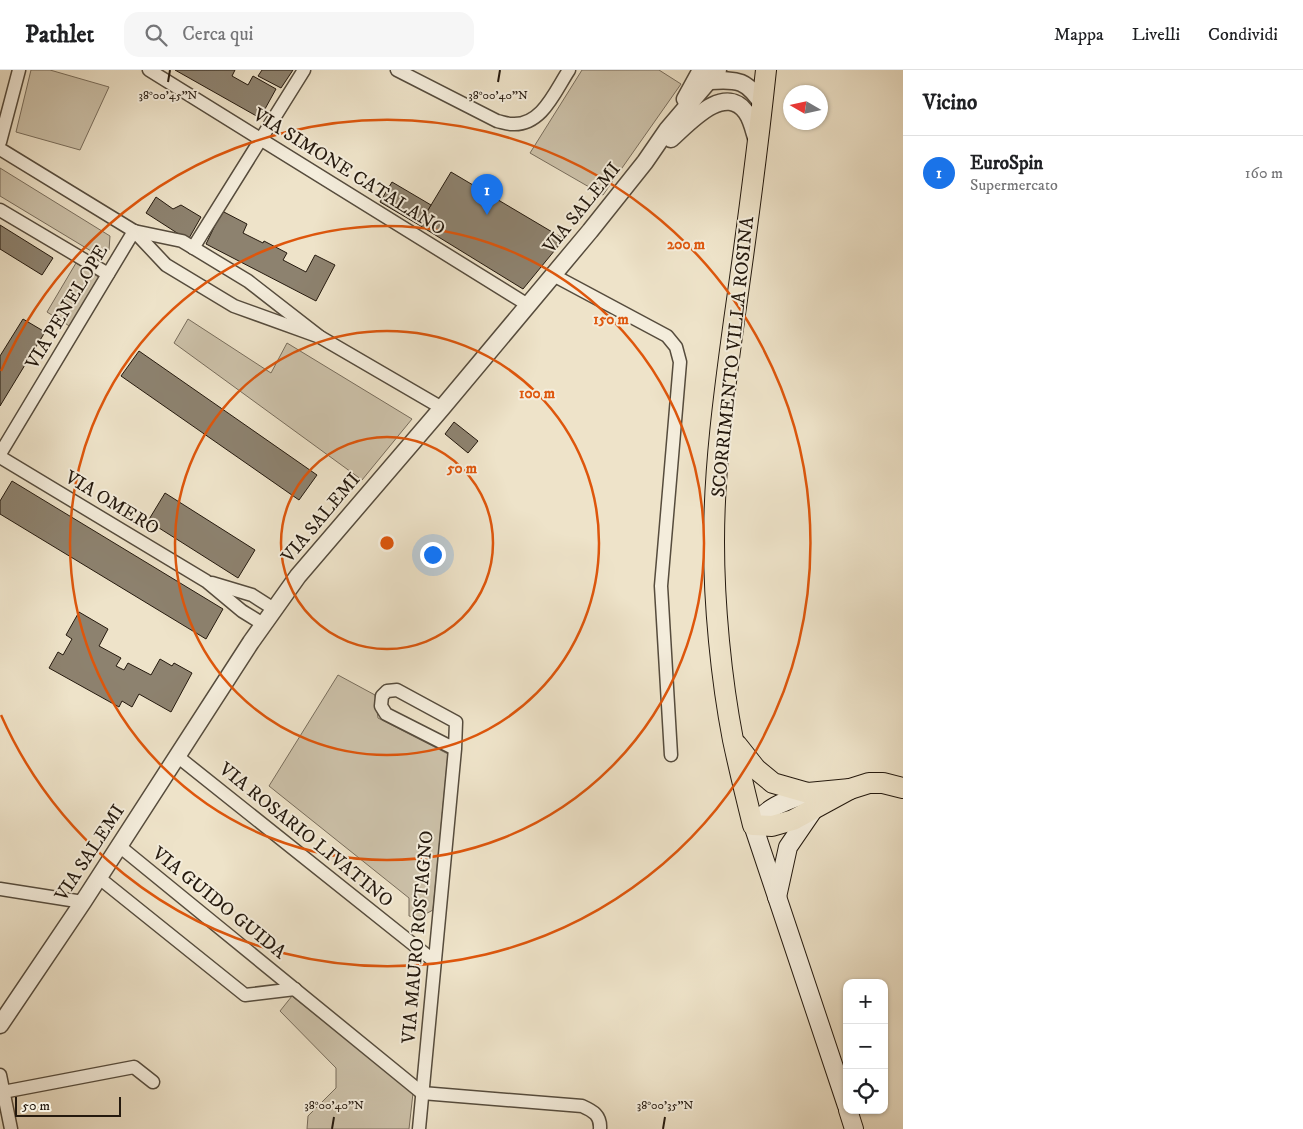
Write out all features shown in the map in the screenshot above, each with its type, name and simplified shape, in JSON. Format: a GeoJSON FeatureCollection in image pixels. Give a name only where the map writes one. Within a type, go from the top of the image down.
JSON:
{"type":"FeatureCollection","features":[{"type":"Feature","properties":{"kind":"main road","name":"SCORRIMENTO VILLA ROSINA"},"geometry":{"type":"LineString","coordinates":[[766,75],[717,465],[714,532],[718,611],[724,677],[733,739],[753,825],[843,1094]]}},
{"type":"Feature","properties":{"kind":"main road"},"geometry":{"type":"LineString","coordinates":[[733,739],[756,769],[773,783],[811,801]]}},
{"type":"Feature","properties":{"kind":"main road"},"geometry":{"type":"LineString","coordinates":[[753,825],[772,826],[793,820],[811,801],[868,783],[883,783],[903,788]]}},
{"type":"Feature","properties":{"kind":"main road"},"geometry":{"type":"LineString","coordinates":[[777,897],[788,847],[811,801]]}},
{"type":"Feature","properties":{"kind":"main road"},"geometry":{"type":"LineString","coordinates":[[849,1114],[854,1129]]}},
{"type":"Feature","properties":{"kind":"street"},"geometry":{"type":"LineString","coordinates":[[0,142],[19,70]]}},
{"type":"Feature","properties":{"kind":"street","name":"VIA SIMONE CATALANO"},"geometry":{"type":"LineString","coordinates":[[149,70],[528,305]]}},
{"type":"Feature","properties":{"kind":"street"},"geometry":{"type":"LineString","coordinates":[[193,248],[304,70]]}},
{"type":"Feature","properties":{"kind":"street"},"geometry":{"type":"LineString","coordinates":[[396,70],[497,121],[513,124],[527,122],[539,116],[569,70]]}},
{"type":"Feature","properties":{"kind":"street"},"geometry":{"type":"LineString","coordinates":[[710,74],[736,81],[754,91],[763,105]]}},
{"type":"Feature","properties":{"kind":"street","name":"VIA SALEMI"},"geometry":{"type":"LineString","coordinates":[[0,1025],[83,902],[118,845],[263,624],[298,576],[553,276],[645,162],[710,74]]}},
{"type":"Feature","properties":{"kind":"street"},"geometry":{"type":"LineString","coordinates":[[645,162],[701,112],[712,104],[722,102],[736,103],[745,110],[750,118],[758,143]]}},
{"type":"Feature","properties":{"kind":"street"},"geometry":{"type":"LineString","coordinates":[[0,150],[134,231],[166,265],[234,306],[320,337]]}},
{"type":"Feature","properties":{"kind":"street"},"geometry":{"type":"LineString","coordinates":[[0,210],[108,274]]}},
{"type":"Feature","properties":{"kind":"street"},"geometry":{"type":"LineString","coordinates":[[134,231],[182,241],[248,281],[320,337],[442,408]]}},
{"type":"Feature","properties":{"kind":"street","name":"VIA PENELOPE"},"geometry":{"type":"LineString","coordinates":[[0,455],[134,231]]}},
{"type":"Feature","properties":{"kind":"street"},"geometry":{"type":"LineString","coordinates":[[553,276],[667,336],[676,347],[680,362],[661,586],[672,755]]}},
{"type":"Feature","properties":{"kind":"street","name":"VIA OMERO"},"geometry":{"type":"LineString","coordinates":[[0,455],[206,581]]}},
{"type":"Feature","properties":{"kind":"street"},"geometry":{"type":"LineString","coordinates":[[206,581],[252,595],[274,609]]}},
{"type":"Feature","properties":{"kind":"street"},"geometry":{"type":"LineString","coordinates":[[206,581],[242,611],[263,624]]}},
{"type":"Feature","properties":{"kind":"street","name":"VIA MAURO ROSTAGNO"},"geometry":{"type":"LineString","coordinates":[[418,1129],[455,749],[456,722],[397,690],[388,690],[382,696],[381,706],[386,714],[455,749]]}},
{"type":"Feature","properties":{"kind":"street","name":"VIA ROSARIO LIVATINO"},"geometry":{"type":"LineString","coordinates":[[177,756],[434,961]]}},
{"type":"Feature","properties":{"kind":"street","name":"VIA GUIDO GUIDA"},"geometry":{"type":"LineString","coordinates":[[118,845],[422,1093]]}},
{"type":"Feature","properties":{"kind":"street","name":"VIA GUIDO GUIDA"},"geometry":{"type":"LineString","coordinates":[[98,877],[245,995],[295,989]]}},
{"type":"Feature","properties":{"kind":"street"},"geometry":{"type":"LineString","coordinates":[[0,889],[83,902]]}},
{"type":"Feature","properties":{"kind":"street"},"geometry":{"type":"LineString","coordinates":[[3,1092],[134,1067],[153,1082]]}},
{"type":"Feature","properties":{"kind":"street"},"geometry":{"type":"LineString","coordinates":[[0,1075],[10,1129]]}},
{"type":"Feature","properties":{"kind":"street"},"geometry":{"type":"LineString","coordinates":[[422,1093],[582,1106],[595,1112],[600,1122],[600,1129]]}},
{"type":"Feature","properties":{"kind":"shaded area"},"geometry":{"type":"Polygon","coordinates":[[[31,70],[50,70],[109,87],[80,150],[16,132],[31,70]]]}},
{"type":"Feature","properties":{"kind":"shaded area"},"geometry":{"type":"Polygon","coordinates":[[[582,70],[659,70],[681,84],[603,195],[530,153],[582,70]]]}},
{"type":"Feature","properties":{"kind":"shaded area"},"geometry":{"type":"Polygon","coordinates":[[[0,168],[110,236],[109,250],[96,254],[0,196],[0,168]]]}},
{"type":"Feature","properties":{"kind":"shaded area"},"geometry":{"type":"Polygon","coordinates":[[[76,263],[100,278],[71,327],[47,312],[76,263]]]}},
{"type":"Feature","properties":{"kind":"shaded area"},"geometry":{"type":"Polygon","coordinates":[[[188,319],[271,373],[287,343],[412,419],[362,480],[174,343],[188,319]]]}},
{"type":"Feature","properties":{"kind":"shaded area"},"geometry":{"type":"Polygon","coordinates":[[[338,675],[375,695],[378,718],[448,754],[433,910],[418,918],[409,916],[409,898],[269,786],[338,675]]]}},
{"type":"Feature","properties":{"kind":"shaded area"},"geometry":{"type":"Polygon","coordinates":[[[292,996],[413,1093],[409,1129],[307,1129],[308,1116],[336,1088],[336,1068],[280,1011],[292,996]]]}},
{"type":"Feature","properties":{"kind":"building"},"geometry":{"type":"Polygon","coordinates":[[[175,70],[235,70],[232,76],[248,85],[253,76],[276,89],[260,118],[175,70]]]}},
{"type":"Feature","properties":{"kind":"building"},"geometry":{"type":"Polygon","coordinates":[[[262,70],[293,70],[281,88],[258,76],[262,70]]]}},
{"type":"Feature","properties":{"kind":"building"},"geometry":{"type":"Polygon","coordinates":[[[451,172],[564,239],[523,289],[419,225],[451,172]]]}},
{"type":"Feature","properties":{"kind":"building"},"geometry":{"type":"Polygon","coordinates":[[[392,182],[431,205],[419,225],[380,202],[392,182]]]}},
{"type":"Feature","properties":{"kind":"building"},"geometry":{"type":"Polygon","coordinates":[[[156,197],[173,209],[181,205],[201,217],[188,240],[146,213],[156,197]]]}},
{"type":"Feature","properties":{"kind":"building"},"geometry":{"type":"Polygon","coordinates":[[[222,211],[247,224],[243,233],[287,253],[283,260],[306,272],[315,255],[335,265],[316,301],[206,244],[222,211]]]}},
{"type":"Feature","properties":{"kind":"building"},"geometry":{"type":"Polygon","coordinates":[[[0,225],[53,258],[42,275],[0,249],[0,225]]]}},
{"type":"Feature","properties":{"kind":"building"},"geometry":{"type":"Polygon","coordinates":[[[23,319],[45,332],[0,406],[0,356],[23,319]]]}},
{"type":"Feature","properties":{"kind":"building"},"geometry":{"type":"Polygon","coordinates":[[[139,351],[317,475],[299,500],[121,376],[139,351]]]}},
{"type":"Feature","properties":{"kind":"building"},"geometry":{"type":"Polygon","coordinates":[[[454,422],[478,441],[468,453],[445,434],[454,422]]]}},
{"type":"Feature","properties":{"kind":"building"},"geometry":{"type":"Polygon","coordinates":[[[12,481],[223,609],[206,639],[0,514],[0,501],[12,481]]]}},
{"type":"Feature","properties":{"kind":"building"},"geometry":{"type":"Polygon","coordinates":[[[165,493],[255,550],[238,578],[148,521],[165,493]]]}},
{"type":"Feature","properties":{"kind":"building"},"geometry":{"type":"Polygon","coordinates":[[[79,612],[108,629],[99,646],[121,658],[116,666],[124,670],[128,663],[151,675],[160,659],[172,666],[174,663],[192,673],[171,712],[139,694],[132,707],[122,701],[119,707],[49,668],[58,652],[63,655],[72,639],[66,635],[79,612]]]}},
{"type":"Feature","properties":{"kind":"place","name":"EuroSpin"},"geometry":{"type":"Point","coordinates":[487,215]}}]}
